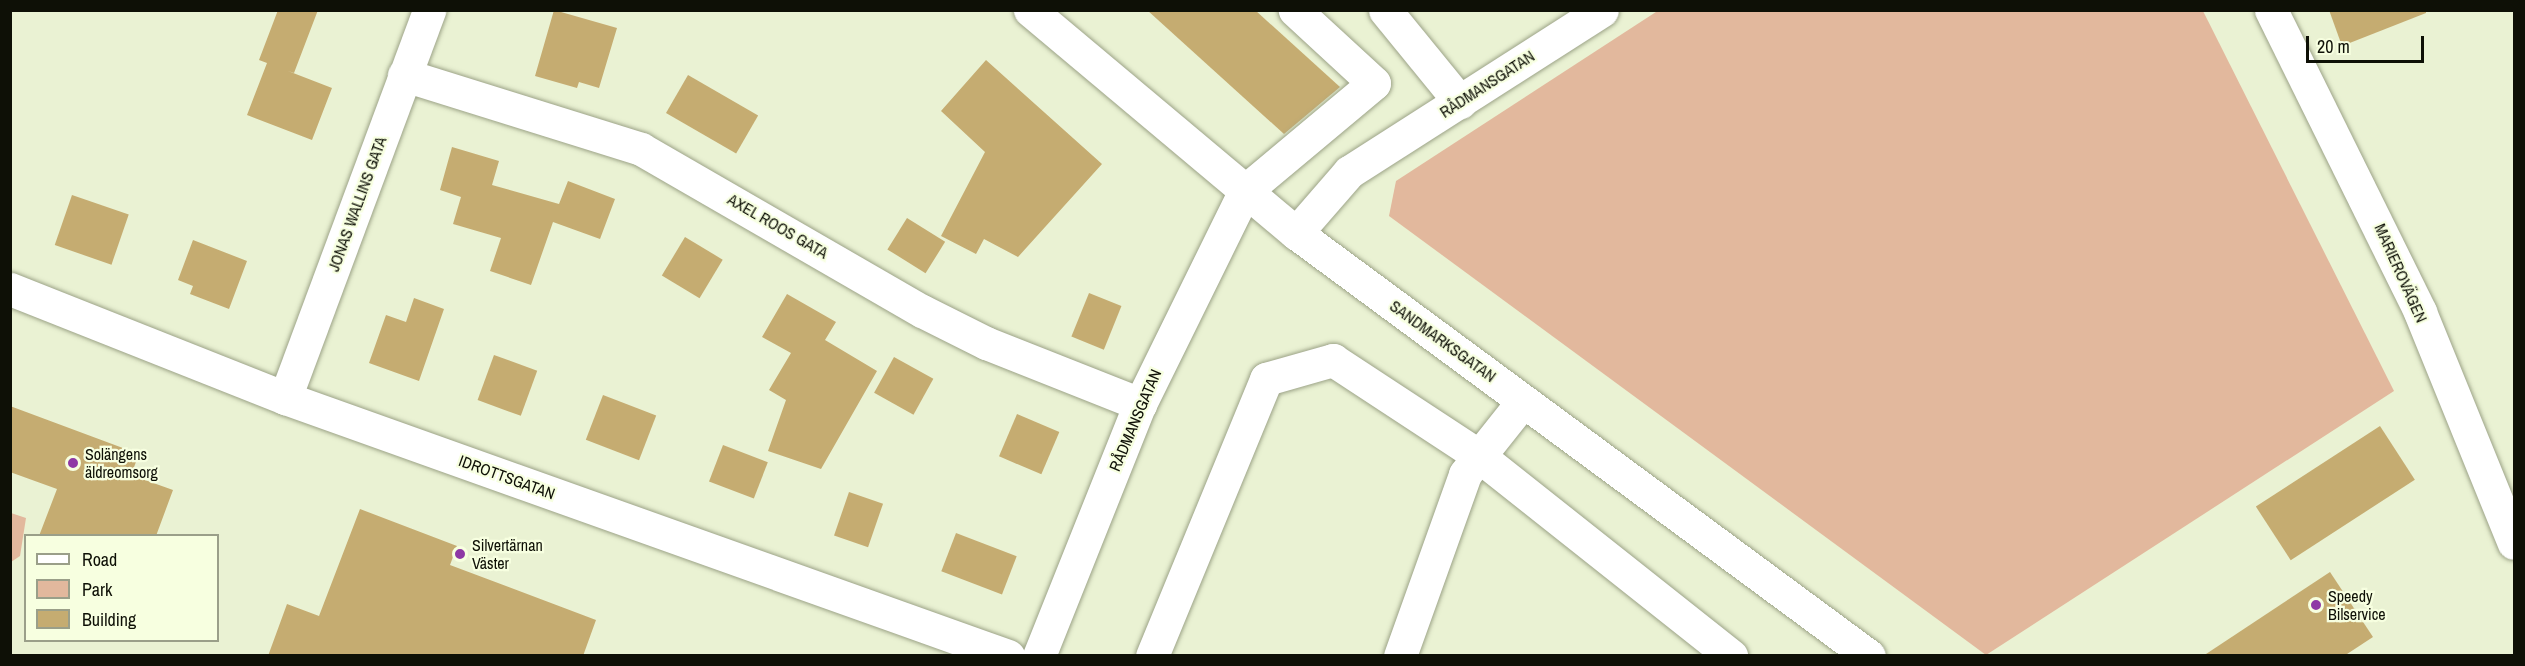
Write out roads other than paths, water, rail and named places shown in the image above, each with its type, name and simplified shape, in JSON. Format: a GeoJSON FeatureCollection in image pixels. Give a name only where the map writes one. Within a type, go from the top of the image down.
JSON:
{"type":"FeatureCollection","features":[{"type":"Feature","properties":{"kind":"street","name":"JONAS WALLINS GATA"},"geometry":{"type":"LineString","coordinates":[[285,398],[429,10]]}},
{"type":"Feature","properties":{"kind":"street","name":"SANDMARKSGATAN"},"geometry":{"type":"LineString","coordinates":[[1030,10],[1296,233],[1869,656]]}},
{"type":"Feature","properties":{"kind":"street"},"geometry":{"type":"LineString","coordinates":[[1245,191],[1374,83],[1294,10]]}},
{"type":"Feature","properties":{"kind":"street"},"geometry":{"type":"LineString","coordinates":[[1385,10],[1460,102]]}},
{"type":"Feature","properties":{"kind":"street","name":"RÅDMANSGATAN"},"geometry":{"type":"LineString","coordinates":[[1296,233],[1350,172],[1602,10]]}},
{"type":"Feature","properties":{"kind":"street","name":"MARIEROVÄGEN"},"geometry":{"type":"LineString","coordinates":[[2271,10],[2420,312],[2514,543]]}},
{"type":"Feature","properties":{"kind":"street","name":"AXEL ROOS GATA"},"geometry":{"type":"LineString","coordinates":[[404,75],[641,149],[922,311],[986,343],[1140,404]]}},
{"type":"Feature","properties":{"kind":"street","name":"RÅDMANSGATAN"},"geometry":{"type":"LineString","coordinates":[[1039,656],[1140,404],[1245,191]]}},
{"type":"Feature","properties":{"kind":"street","name":"IDROTTSGATAN"},"geometry":{"type":"LineString","coordinates":[[10,290],[285,398],[1008,656]]}},
{"type":"Feature","properties":{"kind":"street"},"geometry":{"type":"LineString","coordinates":[[1152,656],[1266,379],[1333,360],[1479,456],[1731,656]]}},
{"type":"Feature","properties":{"kind":"street"},"geometry":{"type":"LineString","coordinates":[[1400,656],[1464,474],[1523,401]]}},
{"type":"Feature","properties":{"kind":"place","name":"Solängens äldreomsorg"},"geometry":{"type":"Point","coordinates":[73,463]}},
{"type":"Feature","properties":{"kind":"place","name":"Silvertärnan Väster"},"geometry":{"type":"Point","coordinates":[460,554]}},
{"type":"Feature","properties":{"kind":"place","name":"Speedy Bilservice"},"geometry":{"type":"Point","coordinates":[2316,605]}}]}
